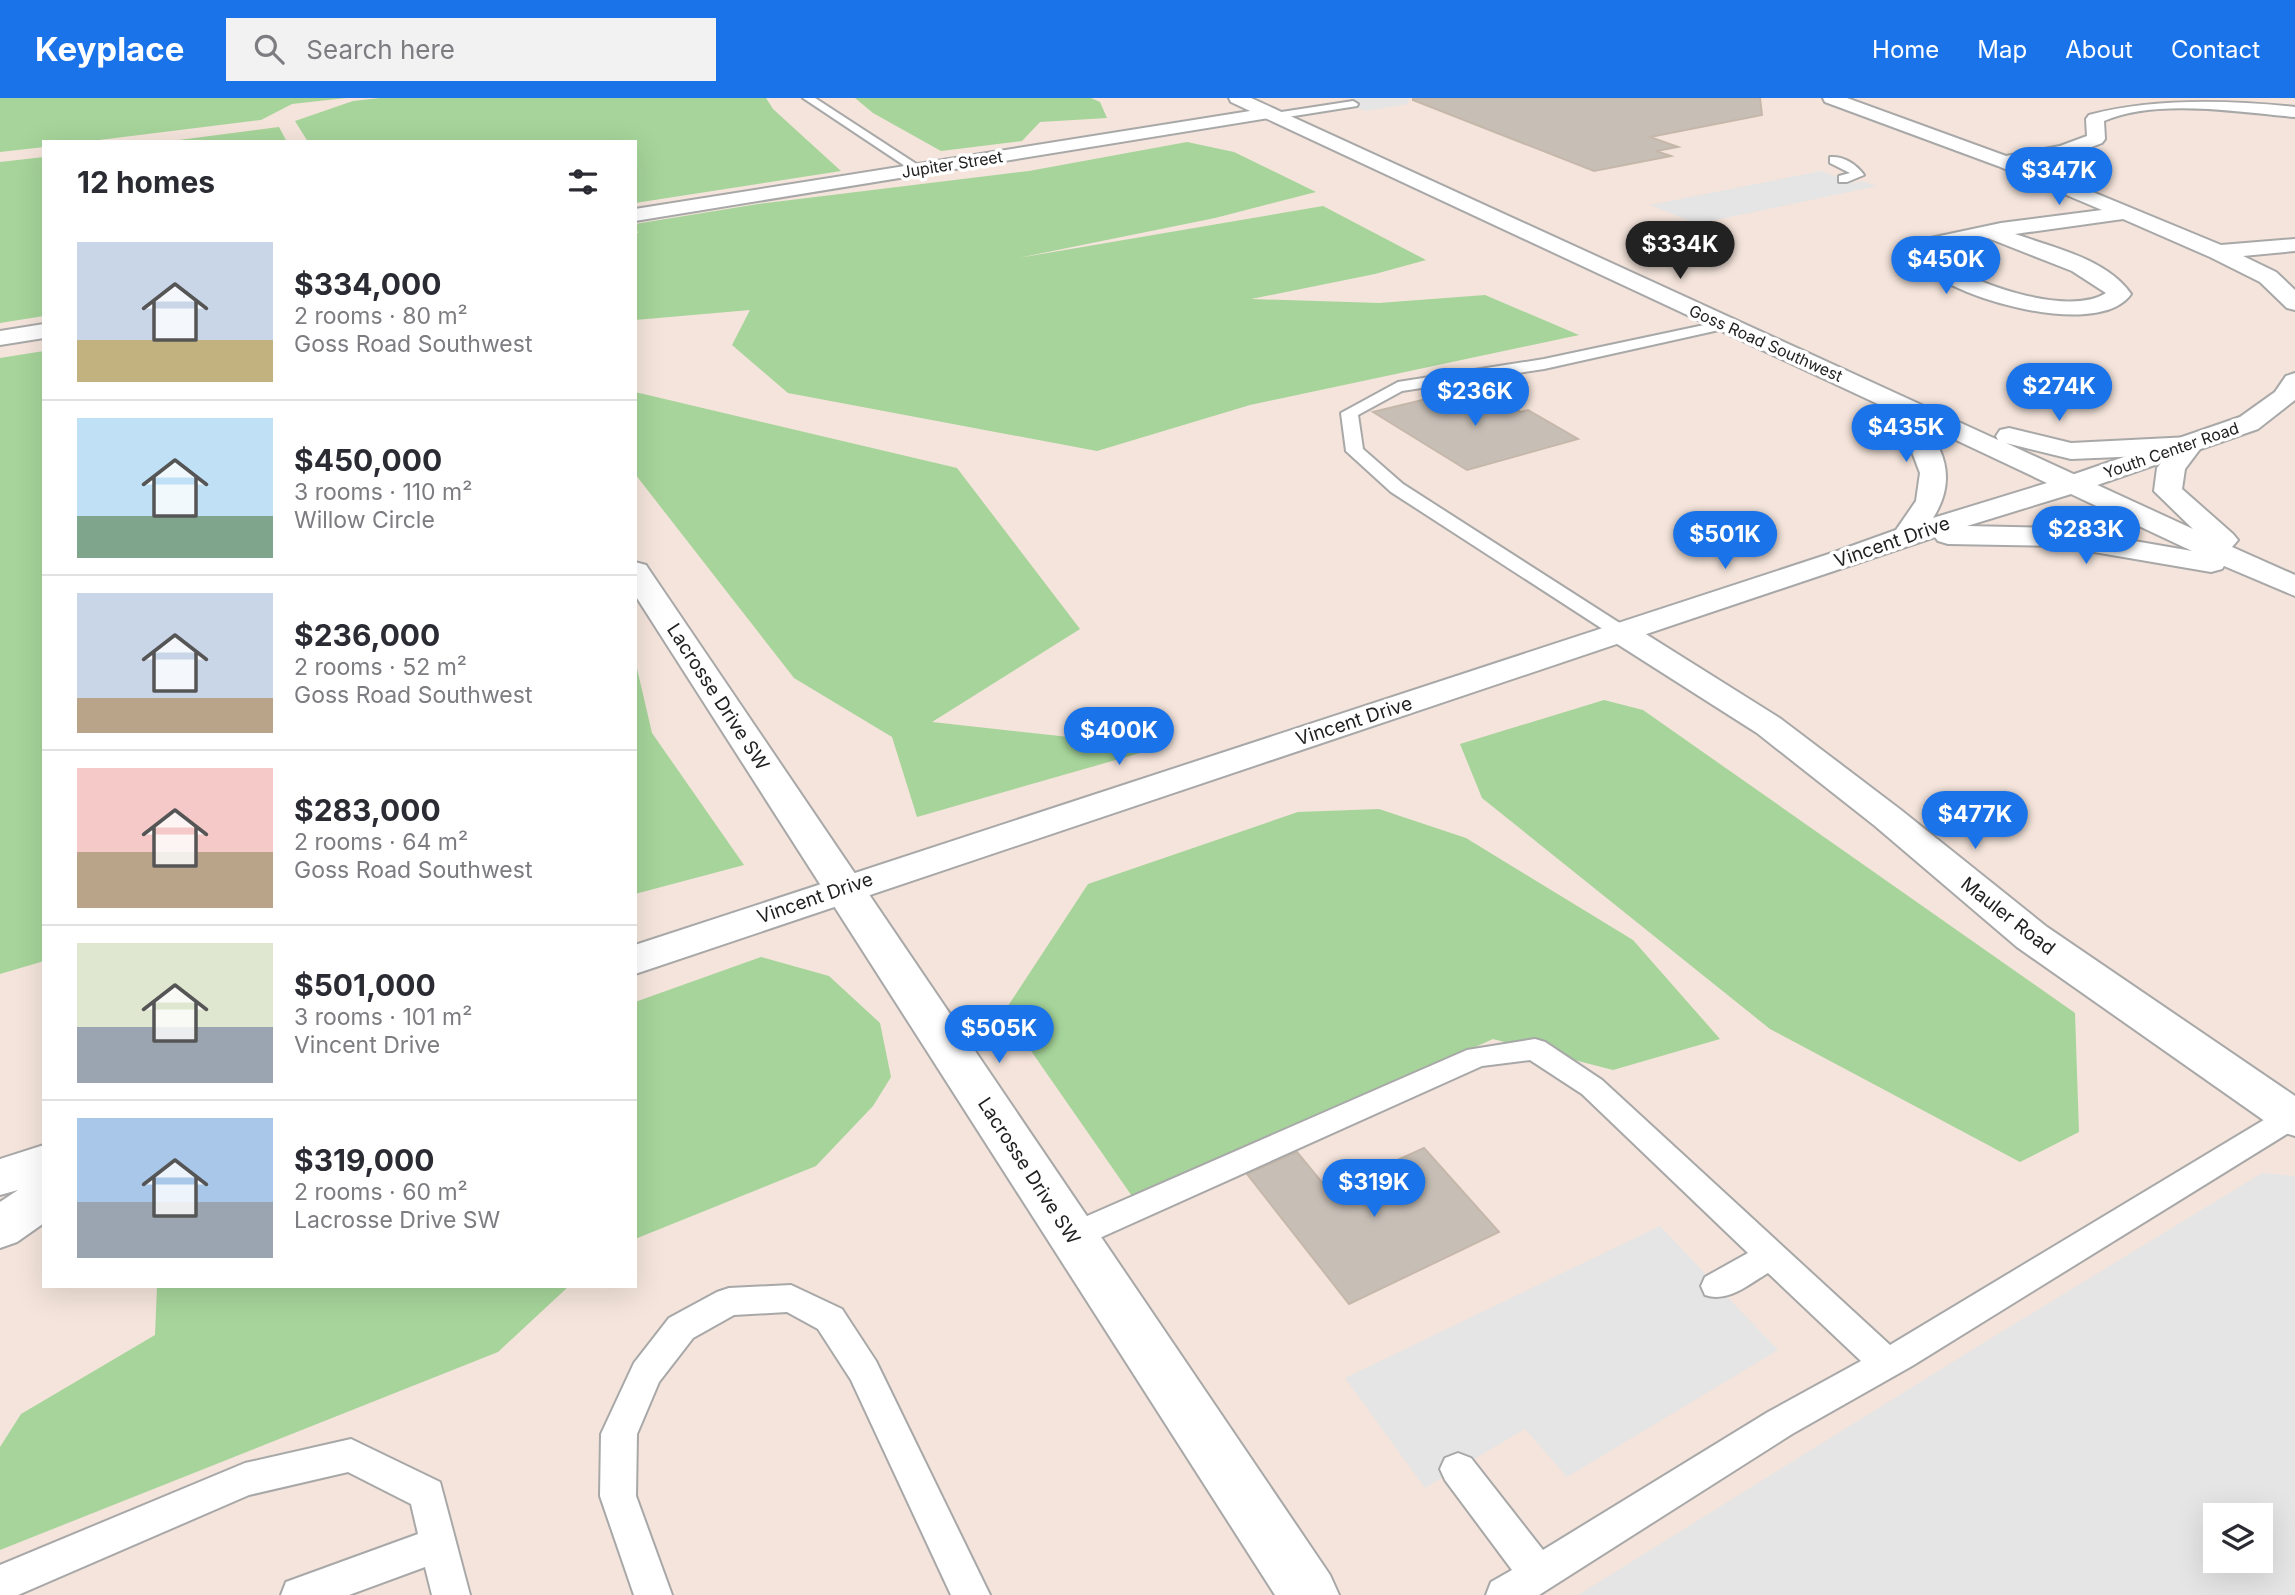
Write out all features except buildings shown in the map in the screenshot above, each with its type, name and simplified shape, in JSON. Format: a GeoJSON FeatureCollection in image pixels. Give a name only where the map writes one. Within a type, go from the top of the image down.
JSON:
{"type":"FeatureCollection","features":[{"type":"Feature","properties":{"kind":"street","name":"Goss Road Southwest"},"geometry":{"type":"LineString","coordinates":[[1237,98],[1723,325],[1927,416],[2295,587]]}},
{"type":"Feature","properties":{"kind":"street"},"geometry":{"type":"LineString","coordinates":[[1831,98],[2005,162],[2218,252],[2268,277],[2295,303]]}},
{"type":"Feature","properties":{"kind":"street"},"geometry":{"type":"LineString","coordinates":[[2005,162],[2064,151],[2096,139],[2095,120],[2119,108],[2202,103],[2295,112]]}},
{"type":"Feature","properties":{"kind":"street","name":"Jupiter Street"},"geometry":{"type":"LineString","coordinates":[[637,215],[1272,115]]}},
{"type":"Feature","properties":{"kind":"street"},"geometry":{"type":"LineString","coordinates":[[1991,232],[2080,267],[2112,284],[2120,294],[2114,302],[2090,308],[2032,304],[2000,294],[1937,269],[1921,255],[1928,244],[1991,232],[2126,213]]}},
{"type":"Feature","properties":{"kind":"street"},"geometry":{"type":"LineString","coordinates":[[2218,252],[2295,246]]}},
{"type":"Feature","properties":{"kind":"street"},"geometry":{"type":"LineString","coordinates":[[0,338],[42,331]]}},
{"type":"Feature","properties":{"kind":"street","name":"Youth Center Road"},"geometry":{"type":"LineString","coordinates":[[2073,484],[2249,423],[2284,397],[2295,381]]}},
{"type":"Feature","properties":{"kind":"street"},"geometry":{"type":"LineString","coordinates":[[1883,396],[1921,439],[1934,473],[1930,501],[1907,536]]}},
{"type":"Feature","properties":{"kind":"street"},"geometry":{"type":"LineString","coordinates":[[1927,416],[2071,451],[2113,451],[2190,444]]}},
{"type":"Feature","properties":{"kind":"street"},"geometry":{"type":"LineString","coordinates":[[2190,444],[2171,468],[2168,491],[2201,522],[2266,573]]}},
{"type":"Feature","properties":{"kind":"street","name":"Vincent Drive"},"geometry":{"type":"LineString","coordinates":[[637,959],[1907,536],[2073,484]]}},
{"type":"Feature","properties":{"kind":"street"},"geometry":{"type":"LineString","coordinates":[[1907,536],[2059,537],[2266,573]]}},
{"type":"Feature","properties":{"kind":"street","name":"Lacrosse Drive SW"},"geometry":{"type":"LineString","coordinates":[[637,574],[1309,1595]]}},
{"type":"Feature","properties":{"kind":"street","name":"Mauler Road"},"geometry":{"type":"LineString","coordinates":[[1622,633],[1769,726],[1888,818],[2032,937],[2294,1118]]}},
{"type":"Feature","properties":{"kind":"street"},"geometry":{"type":"LineString","coordinates":[[0,1177],[42,1164]]}},
{"type":"Feature","properties":{"kind":"street"},"geometry":{"type":"LineString","coordinates":[[0,1228],[42,1198]]}},
{"type":"Feature","properties":{"kind":"lane"},"geometry":{"type":"LineString","coordinates":[[808,98],[918,169]]}},
{"type":"Feature","properties":{"kind":"lane"},"geometry":{"type":"LineString","coordinates":[[1272,115],[1353,104]]}},
{"type":"Feature","properties":{"kind":"lane"},"geometry":{"type":"LineString","coordinates":[[1834,160],[1852,167],[1858,175],[1843,179]]}},
{"type":"Feature","properties":{"kind":"lane"},"geometry":{"type":"LineString","coordinates":[[1622,633],[1397,488],[1355,451],[1349,413],[1398,387],[1544,365],[1723,325]]}},
{"type":"Feature","properties":{"kind":"lane"},"geometry":{"type":"LineString","coordinates":[[1073,1236],[1477,1057],[1535,1049],[1592,1087],[1886,1363]]}},
{"type":"Feature","properties":{"kind":"lane"},"geometry":{"type":"LineString","coordinates":[[1505,1595],[1780,1423],[1886,1363],[2294,1118]]}},
{"type":"Feature","properties":{"kind":"lane"},"geometry":{"type":"LineString","coordinates":[[1717,1286],[1770,1256]]}},
{"type":"Feature","properties":{"kind":"lane"},"geometry":{"type":"LineString","coordinates":[[653,1595],[618,1496],[618,1434],[646,1373],[681,1328],[729,1302],[791,1298],[830,1320],[864,1371],[971,1595]]}},
{"type":"Feature","properties":{"kind":"lane"},"geometry":{"type":"LineString","coordinates":[[0,1584],[245,1479],[351,1454],[427,1494],[451,1595]]}},
{"type":"Feature","properties":{"kind":"lane"},"geometry":{"type":"LineString","coordinates":[[1458,1469],[1538,1574]]}},
{"type":"Feature","properties":{"kind":"lane"},"geometry":{"type":"LineString","coordinates":[[300,1595],[439,1544]]}},
{"type":"Feature","properties":{"kind":"shaded area"},"geometry":{"type":"Polygon","coordinates":[[[0,98],[2295,98],[2295,1595],[0,1595],[0,98]]]}},
{"type":"Feature","properties":{"kind":"shaded area"},"geometry":{"type":"Polygon","coordinates":[[[1352,98],[1409,99],[1408,104],[1365,111],[1355,107],[1352,98]]]}},
{"type":"Feature","properties":{"kind":"shaded area"},"geometry":{"type":"Polygon","coordinates":[[[1821,171],[1855,183],[1862,181],[1877,186],[1697,224],[1650,205],[1821,171]]]}},
{"type":"Feature","properties":{"kind":"shaded area"},"geometry":{"type":"Polygon","coordinates":[[[2262,1173],[2295,1176],[2295,1595],[1578,1595],[2262,1173]]]}},
{"type":"Feature","properties":{"kind":"shaded area"},"geometry":{"type":"Polygon","coordinates":[[[1660,1226],[1778,1350],[1567,1477],[1525,1429],[1425,1488],[1345,1378],[1660,1226]]]}},
{"type":"Feature","properties":{"kind":"green space"},"geometry":{"type":"Polygon","coordinates":[[[0,98],[346,98],[292,104],[261,120],[99,140],[42,140],[42,147],[0,152],[0,98]]]}},
{"type":"Feature","properties":{"kind":"green space"},"geometry":{"type":"Polygon","coordinates":[[[380,98],[766,98],[773,109],[841,171],[637,203],[637,140],[307,140],[295,121],[353,101],[380,98]]]}},
{"type":"Feature","properties":{"kind":"green space"},"geometry":{"type":"Polygon","coordinates":[[[855,98],[1091,98],[1100,102],[1107,118],[1040,122],[1022,141],[941,151],[873,113],[855,98]]]}},
{"type":"Feature","properties":{"kind":"green space"},"geometry":{"type":"Polygon","coordinates":[[[279,127],[286,140],[178,140],[279,127]]]}},
{"type":"Feature","properties":{"kind":"green space"},"geometry":{"type":"Polygon","coordinates":[[[1187,142],[1234,152],[1316,192],[1215,218],[1018,258],[1323,206],[1426,260],[1375,274],[1251,299],[1379,303],[1485,295],[1579,335],[1250,405],[1097,451],[788,393],[732,345],[750,310],[637,320],[637,224],[758,204],[1029,171],[1187,142]]]}},
{"type":"Feature","properties":{"kind":"green space"},"geometry":{"type":"Polygon","coordinates":[[[42,157],[42,316],[0,323],[0,162],[42,157]]]}},
{"type":"Feature","properties":{"kind":"green space"},"geometry":{"type":"Polygon","coordinates":[[[42,351],[42,962],[0,974],[0,358],[42,351]]]}},
{"type":"Feature","properties":{"kind":"green space"},"geometry":{"type":"Polygon","coordinates":[[[637,392],[957,468],[1080,629],[932,722],[1161,747],[917,817],[892,737],[794,678],[637,477],[637,392]]]}},
{"type":"Feature","properties":{"kind":"green space"},"geometry":{"type":"Polygon","coordinates":[[[637,669],[652,733],[744,865],[637,893],[637,669]]]}},
{"type":"Feature","properties":{"kind":"green space"},"geometry":{"type":"Polygon","coordinates":[[[1604,700],[1643,710],[2075,1013],[2079,1132],[2020,1162],[1770,1029],[1482,798],[1460,744],[1604,700]]]}},
{"type":"Feature","properties":{"kind":"green space"},"geometry":{"type":"Polygon","coordinates":[[[1379,809],[1466,838],[1633,940],[1720,1039],[1613,1070],[1493,1039],[1134,1199],[1004,1012],[1088,884],[1298,812],[1379,809]]]}},
{"type":"Feature","properties":{"kind":"green space"},"geometry":{"type":"Polygon","coordinates":[[[761,957],[829,976],[880,1023],[891,1077],[873,1106],[816,1166],[637,1238],[637,1001],[761,957]]]}},
{"type":"Feature","properties":{"kind":"green space"},"geometry":{"type":"Polygon","coordinates":[[[157,1288],[567,1288],[498,1352],[0,1550],[0,1447],[21,1414],[155,1335],[157,1288]]]}}]}
